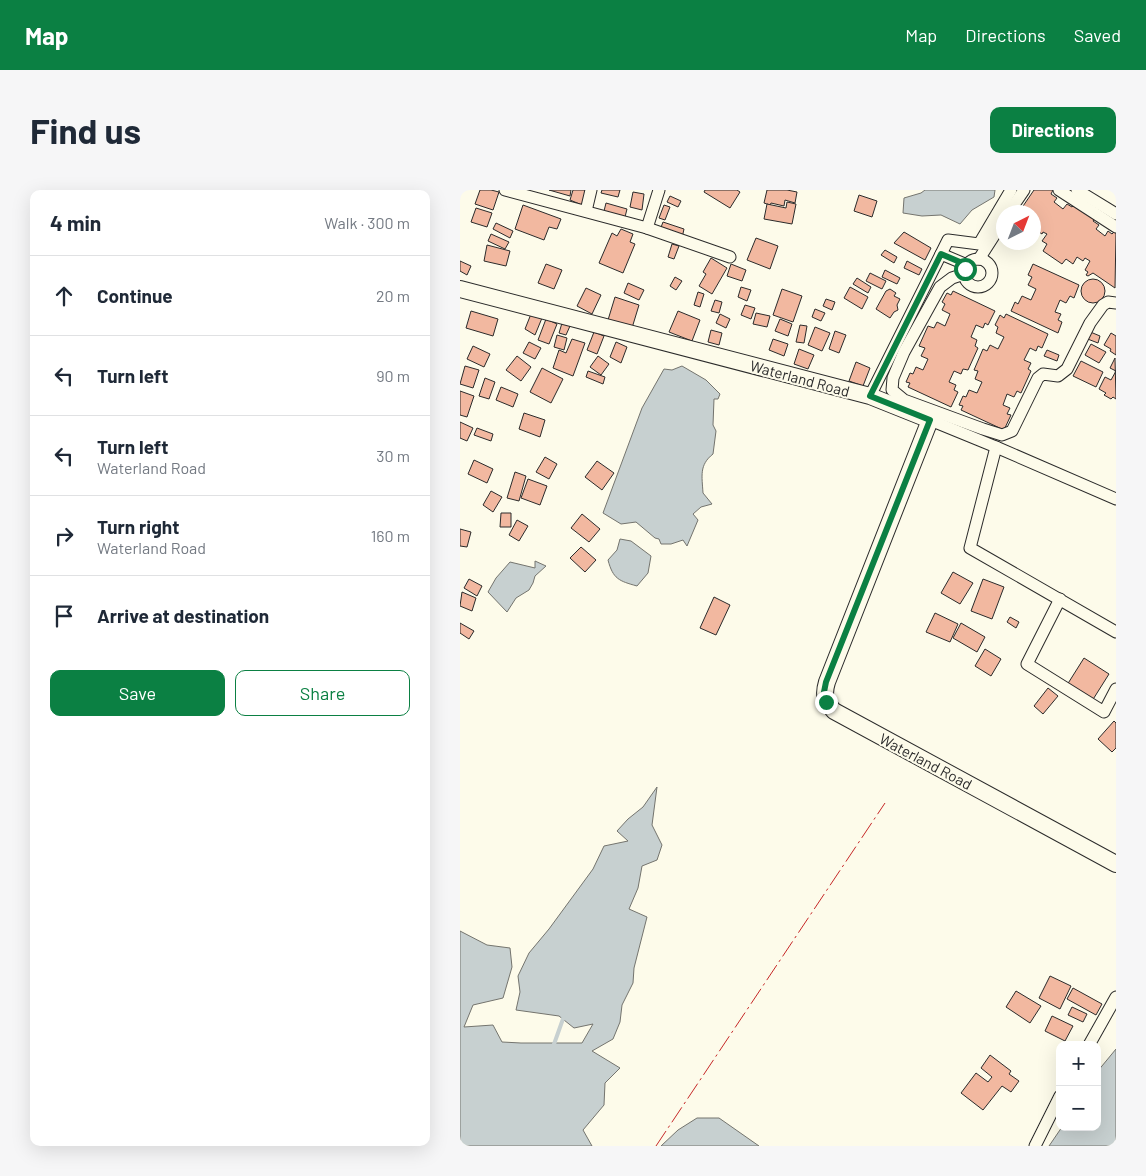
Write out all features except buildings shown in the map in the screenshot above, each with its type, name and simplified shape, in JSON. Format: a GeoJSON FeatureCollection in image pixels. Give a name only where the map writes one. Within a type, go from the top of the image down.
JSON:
{"type":"FeatureCollection","features":[{"type":"Feature","properties":{"kind":"main road","name":"Waterland Road"},"geometry":{"type":"LineString","coordinates":[[460,289],[870,396],[930,420],[826,682],[824,692],[826,702],[834,711],[1116,864]]}},
{"type":"Feature","properties":{"kind":"street"},"geometry":{"type":"LineString","coordinates":[[505,190],[647,228],[730,257]]}},
{"type":"Feature","properties":{"kind":"street"},"geometry":{"type":"LineString","coordinates":[[586,211],[591,190]]}},
{"type":"Feature","properties":{"kind":"street"},"geometry":{"type":"LineString","coordinates":[[647,228],[659,190]]}},
{"type":"Feature","properties":{"kind":"street"},"geometry":{"type":"LineString","coordinates":[[870,396],[948,240],[979,244],[1011,190]]}},
{"type":"Feature","properties":{"kind":"street"},"geometry":{"type":"LineString","coordinates":[[1014,205],[1024,190]]}},
{"type":"Feature","properties":{"kind":"street"},"geometry":{"type":"LineString","coordinates":[[1059,190],[1116,227]]}},
{"type":"Feature","properties":{"kind":"street"},"geometry":{"type":"LineString","coordinates":[[1085,192],[1116,214]]}},
{"type":"Feature","properties":{"kind":"street"},"geometry":{"type":"LineString","coordinates":[[996,232],[979,259],[970,262],[965,269],[940,288],[904,352],[892,378],[892,390],[904,400],[1002,435],[1012,432],[1038,378],[1042,374],[1058,376],[1068,369],[1090,323],[1102,305],[1108,302],[1116,303]]}},
{"type":"Feature","properties":{"kind":"street"},"geometry":{"type":"LineString","coordinates":[[941,254],[965,269],[968,282],[971,285],[980,287],[988,283],[992,270],[987,262],[979,259]]}},
{"type":"Feature","properties":{"kind":"street"},"geometry":{"type":"LineString","coordinates":[[930,420],[1116,499]]}},
{"type":"Feature","properties":{"kind":"street"},"geometry":{"type":"LineString","coordinates":[[996,447],[970,548],[1116,632]]}},
{"type":"Feature","properties":{"kind":"street"},"geometry":{"type":"LineString","coordinates":[[1060,600],[1027,664],[1104,712],[1116,689]]}},
{"type":"Feature","properties":{"kind":"street"},"geometry":{"type":"LineString","coordinates":[[1091,1041],[1116,997]]}},
{"type":"Feature","properties":{"kind":"street"},"geometry":{"type":"LineString","coordinates":[[1035,1146],[1056,1104]]}},
{"type":"Feature","properties":{"kind":"shaded area"},"geometry":{"type":"Polygon","coordinates":[[[925,190],[995,190],[994,197],[972,210],[960,224],[941,215],[922,216],[903,213],[904,198],[925,190]]]}},
{"type":"Feature","properties":{"kind":"shaded area"},"geometry":{"type":"Polygon","coordinates":[[[682,366],[706,380],[720,394],[718,399],[714,399],[713,425],[716,431],[713,454],[705,462],[702,471],[703,493],[712,504],[701,507],[693,514],[698,520],[687,546],[683,540],[671,544],[661,544],[659,539],[655,538],[636,522],[621,524],[603,513],[642,408],[664,369],[672,370],[682,366]]]}},
{"type":"Feature","properties":{"kind":"shaded area"},"geometry":{"type":"Polygon","coordinates":[[[620,539],[631,541],[651,556],[648,573],[637,586],[618,578],[610,566],[608,560],[617,550],[620,539]]]}},
{"type":"Feature","properties":{"kind":"shaded area"},"geometry":{"type":"Polygon","coordinates":[[[535,561],[546,566],[535,576],[529,590],[516,598],[507,612],[488,592],[496,578],[510,562],[535,568],[535,561]]]}},
{"type":"Feature","properties":{"kind":"shaded area"},"geometry":{"type":"Polygon","coordinates":[[[657,787],[652,825],[662,845],[657,860],[642,866],[638,888],[629,909],[647,917],[634,968],[633,983],[622,1005],[620,1022],[613,1039],[592,1051],[620,1068],[605,1083],[604,1105],[583,1130],[592,1146],[460,1146],[460,931],[487,945],[510,948],[512,967],[503,998],[473,1005],[464,1027],[493,1025],[502,1042],[582,1043],[593,1024],[574,1028],[559,1016],[516,1010],[520,992],[518,976],[529,953],[593,869],[604,846],[628,841],[617,831],[643,807],[657,787]]]}},
{"type":"Feature","properties":{"kind":"shaded area"},"geometry":{"type":"Polygon","coordinates":[[[1116,1049],[1116,1146],[1049,1146],[1059,1131],[1101,1131],[1101,1067],[1116,1049]]]}},
{"type":"Feature","properties":{"kind":"shaded area"},"geometry":{"type":"Polygon","coordinates":[[[697,1118],[719,1118],[759,1146],[661,1146],[678,1130],[697,1118]]]}},
{"type":"Feature","properties":{"kind":"waterway"},"geometry":{"type":"LineString","coordinates":[[553,1047],[564,1016]]}},
{"type":"Feature","properties":{"kind":"power"},"geometry":{"type":"LineString","coordinates":[[656,1146],[885,803]]}},
{"type":"Feature","properties":{"kind":"route"},"geometry":{"type":"LineString","coordinates":[[826,702],[824,692],[826,682],[930,420],[870,396],[941,254],[967,265],[965,269]]}}]}
